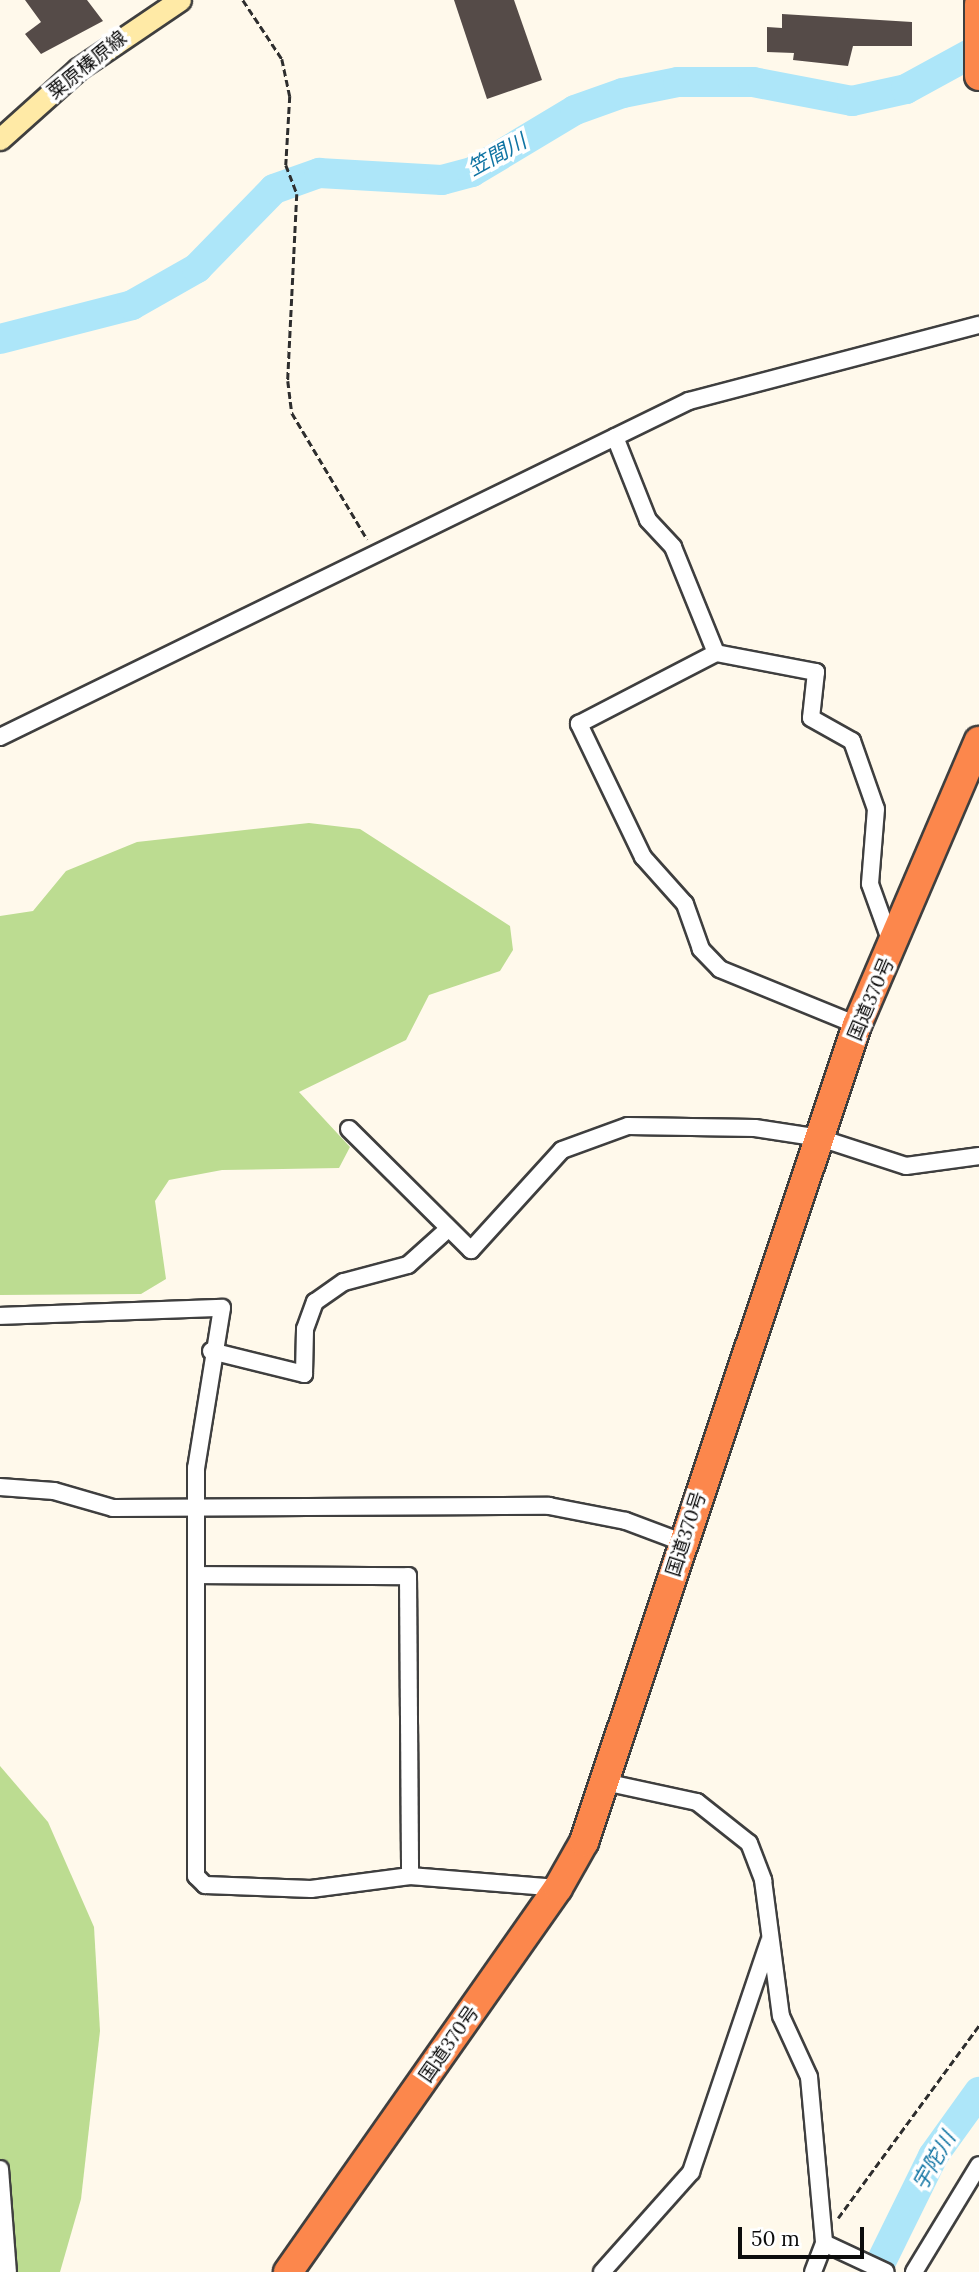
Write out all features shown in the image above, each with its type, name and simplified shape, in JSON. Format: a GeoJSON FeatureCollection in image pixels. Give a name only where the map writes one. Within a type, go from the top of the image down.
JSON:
{"type":"FeatureCollection","features":[{"type":"Feature","properties":{"kind":"highway"},"geometry":{"type":"LineString","coordinates":[[978,59],[979,4]]}},
{"type":"Feature","properties":{"kind":"highway","name":"国道370号"},"geometry":{"type":"LineString","coordinates":[[288,2272],[558,1888],[609,1783],[682,1542],[857,1025],[979,741]]}},
{"type":"Feature","properties":{"kind":"main road","name":"粟原榛原線"},"geometry":{"type":"LineString","coordinates":[[0,139],[78,69],[180,0]]}},
{"type":"Feature","properties":{"kind":"street"},"geometry":{"type":"LineString","coordinates":[[0,737],[689,401],[979,325]]}},
{"type":"Feature","properties":{"kind":"street"},"geometry":{"type":"LineString","coordinates":[[615,437],[648,520],[673,547],[716,653]]}},
{"type":"Feature","properties":{"kind":"street"},"geometry":{"type":"LineString","coordinates":[[857,1025],[720,969],[701,949],[685,904],[643,857],[579,724],[716,653],[816,672],[811,718],[852,741],[876,808],[870,884],[892,947]]}},
{"type":"Feature","properties":{"kind":"street"},"geometry":{"type":"LineString","coordinates":[[349,1129],[471,1250],[562,1150],[628,1125],[755,1128],[820,1138],[906,1166],[979,1156]]}},
{"type":"Feature","properties":{"kind":"street"},"geometry":{"type":"LineString","coordinates":[[211,1351],[304,1374],[305,1329],[315,1302],[344,1282],[408,1265],[448,1229]]}},
{"type":"Feature","properties":{"kind":"street"},"geometry":{"type":"LineString","coordinates":[[0,1316],[222,1308],[211,1351],[196,1468],[196,1876],[205,1885],[311,1889],[410,1876],[558,1888]]}},
{"type":"Feature","properties":{"kind":"street"},"geometry":{"type":"LineString","coordinates":[[0,1487],[54,1491],[113,1508],[549,1506],[626,1521],[682,1542]]}},
{"type":"Feature","properties":{"kind":"street"},"geometry":{"type":"LineString","coordinates":[[196,1575],[408,1576],[410,1876]]}},
{"type":"Feature","properties":{"kind":"street"},"geometry":{"type":"LineString","coordinates":[[609,1783],[697,1802],[724,1817],[749,1843],[763,1880],[781,2016],[809,2077],[827,2241],[813,2272]]}},
{"type":"Feature","properties":{"kind":"street"},"geometry":{"type":"LineString","coordinates":[[602,2272],[691,2172],[769,1940]]}},
{"type":"Feature","properties":{"kind":"street"},"geometry":{"type":"LineString","coordinates":[[914,2272],[979,2165]]}},
{"type":"Feature","properties":{"kind":"street"},"geometry":{"type":"LineString","coordinates":[[0,2169],[8,2272]]}},
{"type":"Feature","properties":{"kind":"street"},"geometry":{"type":"LineString","coordinates":[[827,2241],[886,2272]]}},
{"type":"Feature","properties":{"kind":"path"},"geometry":{"type":"LineString","coordinates":[[243,0],[282,59],[290,96],[286,165],[297,194],[288,381],[292,413],[376,554]]}},
{"type":"Feature","properties":{"kind":"path"},"geometry":{"type":"LineString","coordinates":[[827,2241],[979,2025]]}},
{"type":"Feature","properties":{"kind":"green space"},"geometry":{"type":"Polygon","coordinates":[[[309,823],[360,829],[510,926],[513,950],[500,971],[429,995],[406,1040],[299,1092],[350,1147],[339,1168],[222,1170],[169,1180],[155,1201],[166,1279],[141,1294],[0,1295],[0,916],[33,911],[66,871],[137,842],[309,823]]]}},
{"type":"Feature","properties":{"kind":"green space"},"geometry":{"type":"Polygon","coordinates":[[[0,1766],[48,1822],[94,1927],[100,2031],[81,2199],[60,2272],[0,2272],[0,1766]]]}},
{"type":"Feature","properties":{"kind":"building"},"geometry":{"type":"Polygon","coordinates":[[[25,0],[87,0],[103,21],[41,54],[25,34],[41,22],[25,0]]]}},
{"type":"Feature","properties":{"kind":"building"},"geometry":{"type":"Polygon","coordinates":[[[454,0],[514,0],[542,80],[487,99],[454,0]]]}},
{"type":"Feature","properties":{"kind":"building"},"geometry":{"type":"Polygon","coordinates":[[[782,14],[912,22],[912,46],[853,46],[848,66],[793,60],[794,53],[767,52],[767,27],[782,28],[782,14]]]}},
{"type":"Feature","properties":{"kind":"waterway","name":"笠間川"},"geometry":{"type":"LineString","coordinates":[[0,339],[132,305],[197,268],[274,189],[319,173],[442,180],[472,172],[575,110],[623,93],[678,82],[753,82],[852,101],[906,89],[979,49]]}},
{"type":"Feature","properties":{"kind":"waterway","name":"宇陀川"},"geometry":{"type":"LineString","coordinates":[[876,2272],[933,2156],[979,2092]]}}]}
